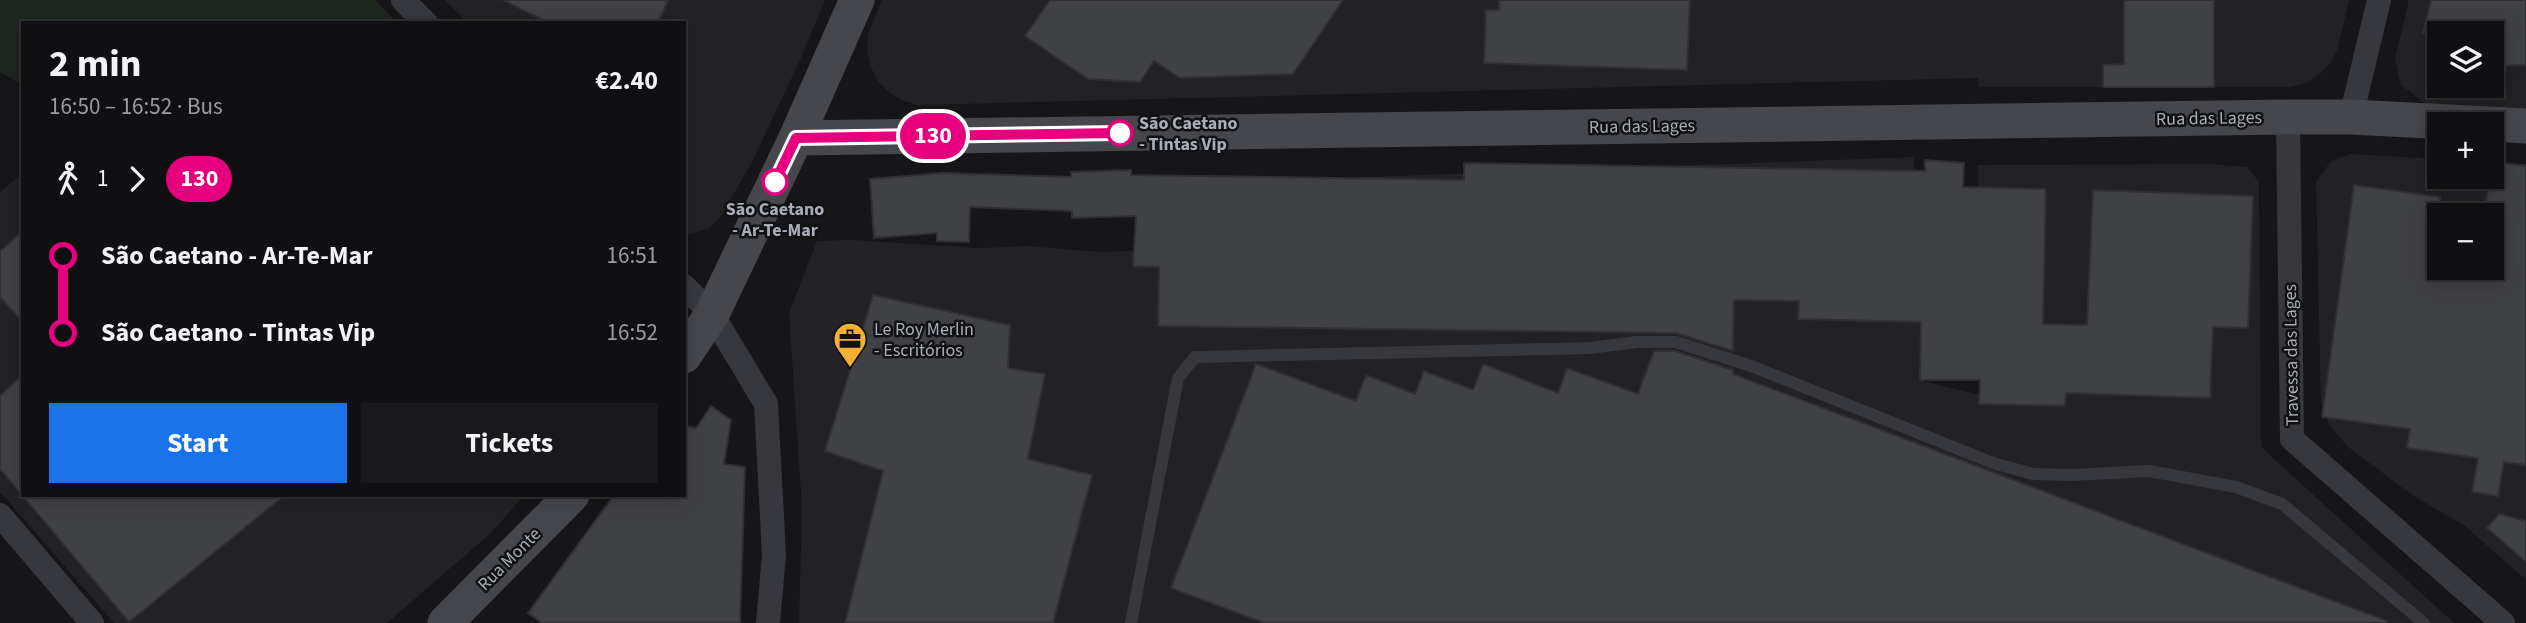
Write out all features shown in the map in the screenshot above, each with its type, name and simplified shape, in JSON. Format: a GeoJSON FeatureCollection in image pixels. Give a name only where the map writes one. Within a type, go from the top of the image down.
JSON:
{"type":"FeatureCollection","features":[{"type":"Feature","properties":{"kind":"main road"},"geometry":{"type":"LineString","coordinates":[[686,353],[712,314],[796,138],[857,0]]}},
{"type":"Feature","properties":{"kind":"main road","name":"Rua das Lages"},"geometry":{"type":"LineString","coordinates":[[796,138],[2288,117],[2427,121]]}},
{"type":"Feature","properties":{"kind":"main road","name":"Rua das Lages"},"geometry":{"type":"LineString","coordinates":[[2504,125],[2526,126]]}},
{"type":"Feature","properties":{"kind":"main road","name":"Rua Monte"},"geometry":{"type":"LineString","coordinates":[[445,623],[570,497]]}},
{"type":"Feature","properties":{"kind":"street"},"geometry":{"type":"LineString","coordinates":[[403,0],[424,21]]}},
{"type":"Feature","properties":{"kind":"street"},"geometry":{"type":"LineString","coordinates":[[2351,117],[2379,0]]}},
{"type":"Feature","properties":{"kind":"street","name":"Travessa das Lages"},"geometry":{"type":"LineString","coordinates":[[2288,117],[2292,439],[2503,623]]}},
{"type":"Feature","properties":{"kind":"street"},"geometry":{"type":"LineString","coordinates":[[686,288],[712,314],[766,404],[774,555],[768,623]]}},
{"type":"Feature","properties":{"kind":"street"},"geometry":{"type":"LineString","coordinates":[[0,515],[92,623]]}},
{"type":"Feature","properties":{"kind":"lane"},"geometry":{"type":"LineString","coordinates":[[1131,623],[1178,378],[1195,358],[1590,348],[1637,342],[1676,342],[1754,367],[1993,463],[2033,474],[2149,471],[2236,487],[2282,504],[2424,623]]}},
{"type":"Feature","properties":{"kind":"shaded area"},"geometry":{"type":"Polygon","coordinates":[[[0,0],[375,0],[395,21],[21,21],[21,84],[0,72],[0,0]]]}},
{"type":"Feature","properties":{"kind":"shaded area"},"geometry":{"type":"Polygon","coordinates":[[[445,0],[825,0],[752,162],[721,216],[709,228],[690,234],[686,233],[686,21],[465,21],[445,0]]]}},
{"type":"Feature","properties":{"kind":"shaded area"},"geometry":{"type":"Polygon","coordinates":[[[882,0],[2349,0],[2338,48],[2331,62],[2320,74],[2306,83],[2290,87],[1979,87],[1978,78],[919,105],[890,93],[878,82],[871,67],[867,51],[868,34],[882,0]]]}},
{"type":"Feature","properties":{"kind":"shaded area"},"geometry":{"type":"Polygon","coordinates":[[[2409,0],[2526,0],[2526,108],[2426,104],[2401,85],[2395,59],[2409,0]]]}},
{"type":"Feature","properties":{"kind":"shaded area"},"geometry":{"type":"Polygon","coordinates":[[[2351,154],[2427,158],[2427,189],[2504,189],[2504,163],[2526,164],[2526,580],[2465,526],[2412,495],[2348,447],[2330,426],[2321,403],[2316,182],[2331,161],[2351,154]]]}},
{"type":"Feature","properties":{"kind":"shaded area"},"geometry":{"type":"Polygon","coordinates":[[[1914,157],[1923,381],[1980,395],[1983,374],[1978,165],[2211,164],[2247,167],[2259,182],[2261,447],[2454,623],[799,623],[802,508],[789,313],[817,241],[853,240],[977,248],[1028,246],[1101,252],[1160,250],[1158,185],[1914,157]]]}},
{"type":"Feature","properties":{"kind":"shaded area"},"geometry":{"type":"Polygon","coordinates":[[[21,175],[21,497],[522,497],[491,533],[387,623],[114,623],[0,492],[0,192],[21,175]]]}},
{"type":"Feature","properties":{"kind":"building"},"geometry":{"type":"Polygon","coordinates":[[[503,0],[668,0],[659,21],[545,21],[503,0]]]}},
{"type":"Feature","properties":{"kind":"building"},"geometry":{"type":"Polygon","coordinates":[[[1050,0],[1343,0],[1293,74],[1180,78],[1154,61],[1140,82],[1088,79],[1025,36],[1050,0]]]}},
{"type":"Feature","properties":{"kind":"building"},"geometry":{"type":"Polygon","coordinates":[[[1499,0],[1690,0],[1687,70],[1484,63],[1486,10],[1499,10],[1499,0]]]}},
{"type":"Feature","properties":{"kind":"building"},"geometry":{"type":"Polygon","coordinates":[[[2124,0],[2214,0],[2214,87],[2103,87],[2103,65],[2124,64],[2124,0]]]}},
{"type":"Feature","properties":{"kind":"building"},"geometry":{"type":"Polygon","coordinates":[[[2431,0],[2526,0],[2526,65],[2504,66],[2504,21],[2427,21],[2427,33],[2423,33],[2431,0]]]}},
{"type":"Feature","properties":{"kind":"building"},"geometry":{"type":"Polygon","coordinates":[[[1925,160],[1964,163],[1963,187],[2046,189],[2043,324],[2087,325],[2093,190],[2253,196],[2248,328],[2213,327],[2210,398],[2066,393],[2065,406],[1979,404],[1980,380],[1920,380],[1921,322],[1798,319],[1799,301],[1734,300],[1733,351],[1676,333],[1158,326],[1159,267],[1133,266],[1136,216],[1072,218],[1072,211],[970,207],[969,242],[937,241],[937,233],[874,238],[870,179],[943,173],[1071,177],[1071,172],[1131,170],[1131,175],[1464,180],[1464,163],[1925,171],[1925,160]]]}},
{"type":"Feature","properties":{"kind":"building"},"geometry":{"type":"Polygon","coordinates":[[[2504,163],[2526,166],[2526,465],[2504,462],[2498,496],[2472,492],[2478,458],[2407,448],[2410,429],[2322,417],[2354,185],[2440,197],[2440,203],[2427,203],[2427,280],[2504,280],[2504,203],[2486,203],[2488,189],[2504,189],[2504,163]]]}},
{"type":"Feature","properties":{"kind":"building"},"geometry":{"type":"Polygon","coordinates":[[[21,233],[21,320],[0,297],[0,251],[21,233]]]}},
{"type":"Feature","properties":{"kind":"building"},"geometry":{"type":"Polygon","coordinates":[[[873,295],[1010,325],[1008,368],[1045,374],[1028,459],[1092,475],[1053,623],[845,623],[883,471],[825,451],[873,295]]]}},
{"type":"Feature","properties":{"kind":"building"},"geometry":{"type":"Polygon","coordinates":[[[1654,351],[1675,351],[1733,370],[1733,374],[2387,621],[1264,623],[1171,588],[1256,364],[1356,401],[1366,375],[1415,394],[1424,371],[1473,390],[1483,364],[1558,393],[1567,368],[1638,394],[1654,351]]]}},
{"type":"Feature","properties":{"kind":"building"},"geometry":{"type":"Polygon","coordinates":[[[21,376],[21,494],[0,469],[0,396],[21,376]]]}},
{"type":"Feature","properties":{"kind":"building"},"geometry":{"type":"Polygon","coordinates":[[[711,406],[731,420],[724,464],[745,467],[740,623],[542,623],[528,613],[613,497],[686,497],[686,426],[696,428],[711,406]]]}},
{"type":"Feature","properties":{"kind":"building"},"geometry":{"type":"Polygon","coordinates":[[[24,497],[283,497],[129,622],[24,497]]]}},
{"type":"Feature","properties":{"kind":"building"},"geometry":{"type":"Polygon","coordinates":[[[2499,514],[2526,521],[2526,562],[2487,528],[2499,514]]]}},
{"type":"Feature","properties":{"kind":"bus line","name":"130"},"geometry":{"type":"LineString","coordinates":[[775,182],[796,138],[1120,133]]}},
{"type":"Feature","properties":{"kind":"place","name":"São Caetano - Tintas Vip"},"geometry":{"type":"Point","coordinates":[1120,133]}},
{"type":"Feature","properties":{"kind":"place","name":"São Caetano - Ar-Te-Mar"},"geometry":{"type":"Point","coordinates":[775,182]}},
{"type":"Feature","properties":{"kind":"place","name":"Le Roy Merlin - Escritórios"},"geometry":{"type":"Point","coordinates":[850,369]}}]}
